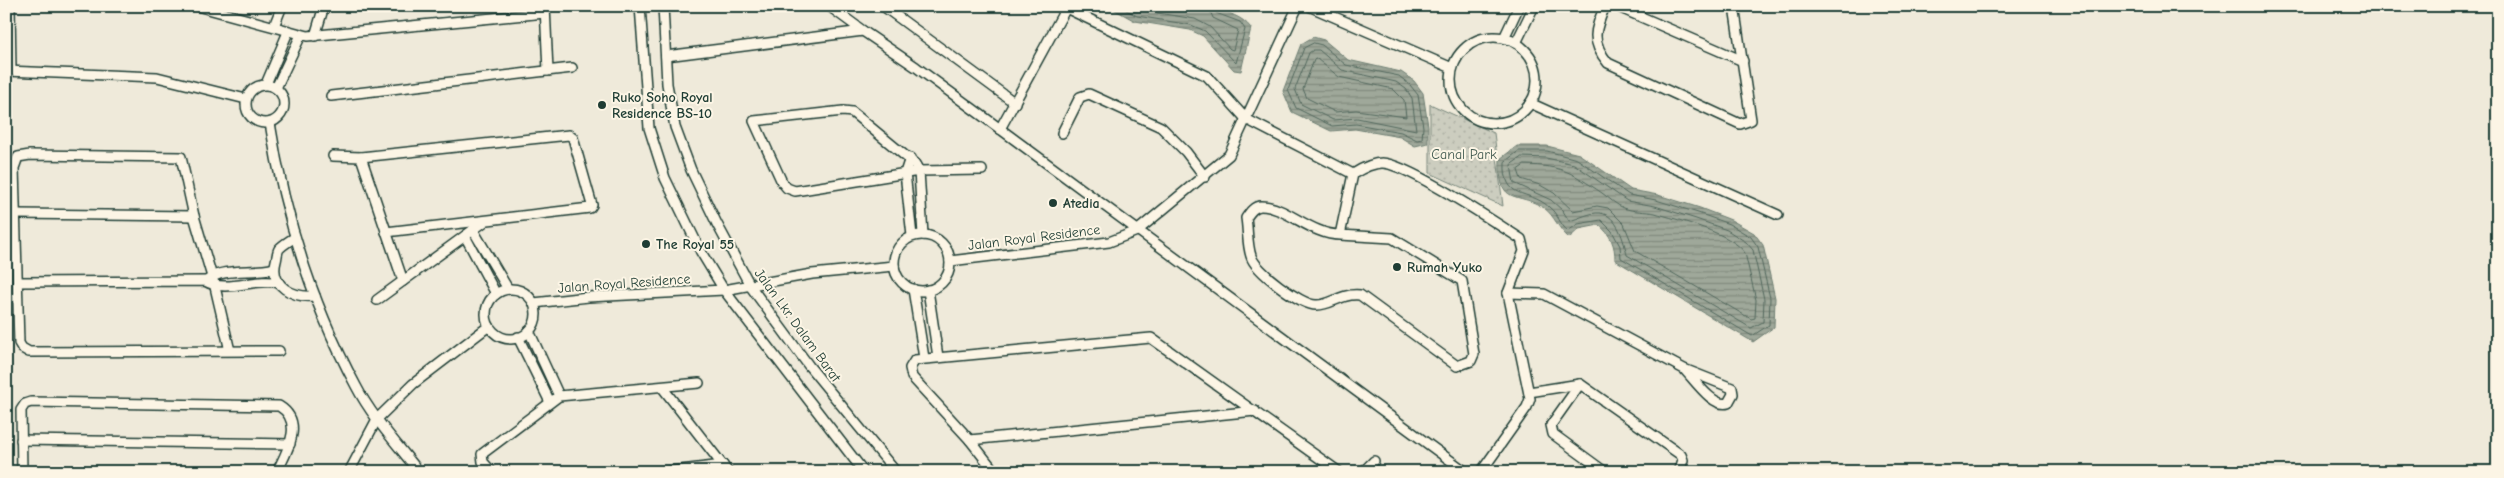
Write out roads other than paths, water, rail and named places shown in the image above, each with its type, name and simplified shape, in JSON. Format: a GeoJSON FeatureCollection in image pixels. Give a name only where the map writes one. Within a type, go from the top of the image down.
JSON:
{"type":"FeatureCollection","features":[{"type":"Feature","properties":{"kind":"street"},"geometry":{"type":"LineString","coordinates":[[197,6],[274,26],[288,32],[315,36],[545,10],[548,71]]}},
{"type":"Feature","properties":{"kind":"street"},"geometry":{"type":"LineString","coordinates":[[274,26],[282,6]]}},
{"type":"Feature","properties":{"kind":"street"},"geometry":{"type":"LineString","coordinates":[[315,36],[324,6]]}},
{"type":"Feature","properties":{"kind":"street"},"geometry":{"type":"LineString","coordinates":[[640,6],[649,128],[666,178],[702,252],[724,290],[864,472]]}},
{"type":"Feature","properties":{"kind":"street","name":"Jalan Lkr. Dalam Barat"},"geometry":{"type":"LineString","coordinates":[[663,6],[667,84],[678,136],[691,170],[751,286],[809,366],[896,472]]}},
{"type":"Feature","properties":{"kind":"street"},"geometry":{"type":"LineString","coordinates":[[829,6],[1000,129],[1466,472]]}},
{"type":"Feature","properties":{"kind":"street"},"geometry":{"type":"LineString","coordinates":[[883,6],[1016,103]]}},
{"type":"Feature","properties":{"kind":"street","name":"Jalan Royal Residence"},"geometry":{"type":"LineString","coordinates":[[950,261],[1109,242],[1137,230],[1205,177],[1229,155],[1298,6]]}},
{"type":"Feature","properties":{"kind":"street"},"geometry":{"type":"LineString","coordinates":[[1308,6],[1452,68]]}},
{"type":"Feature","properties":{"kind":"street"},"geometry":{"type":"LineString","coordinates":[[1504,38],[1519,6]]}},
{"type":"Feature","properties":{"kind":"street"},"geometry":{"type":"LineString","coordinates":[[1516,43],[1534,6]]}},
{"type":"Feature","properties":{"kind":"street"},"geometry":{"type":"LineString","coordinates":[[1605,6],[1595,30],[1600,54],[1608,63],[1740,124],[1751,120],[1734,6]]}},
{"type":"Feature","properties":{"kind":"street"},"geometry":{"type":"LineString","coordinates":[[1616,6],[1743,61]]}},
{"type":"Feature","properties":{"kind":"street"},"geometry":{"type":"LineString","coordinates":[[1000,129],[1016,103],[1064,7],[1207,76],[1246,119],[1353,174]]}},
{"type":"Feature","properties":{"kind":"street"},"geometry":{"type":"LineString","coordinates":[[9,11],[9,71],[157,77],[246,99]]}},
{"type":"Feature","properties":{"kind":"street"},"geometry":{"type":"LineString","coordinates":[[666,56],[863,31]]}},
{"type":"Feature","properties":{"kind":"street"},"geometry":{"type":"LineString","coordinates":[[266,84],[288,32]]}},
{"type":"Feature","properties":{"kind":"street"},"geometry":{"type":"LineString","coordinates":[[276,88],[301,35]]}},
{"type":"Feature","properties":{"kind":"street"},"geometry":{"type":"LineString","coordinates":[[1488,38],[1504,38],[1516,43],[1527,52],[1535,70],[1536,91],[1530,103],[1520,115],[1506,122],[1490,123],[1475,120],[1462,111],[1454,98],[1450,83],[1452,68],[1460,53],[1472,43],[1488,38]]}},
{"type":"Feature","properties":{"kind":"street"},"geometry":{"type":"LineString","coordinates":[[331,96],[572,68]]}},
{"type":"Feature","properties":{"kind":"street"},"geometry":{"type":"LineString","coordinates":[[266,84],[276,88],[284,100],[282,114],[270,123],[254,120],[248,115],[246,99],[253,88],[266,84]]}},
{"type":"Feature","properties":{"kind":"street"},"geometry":{"type":"LineString","coordinates":[[1062,133],[1080,97],[1089,94],[1161,127],[1186,152],[1205,177]]}},
{"type":"Feature","properties":{"kind":"street"},"geometry":{"type":"LineString","coordinates":[[1530,103],[1778,215]]}},
{"type":"Feature","properties":{"kind":"street"},"geometry":{"type":"LineString","coordinates":[[923,235],[919,171],[910,158],[852,112],[754,120],[782,182],[796,191],[919,171],[982,170]]}},
{"type":"Feature","properties":{"kind":"street"},"geometry":{"type":"LineString","coordinates":[[270,123],[276,161],[295,237],[315,296],[356,387],[377,418],[419,472]]}},
{"type":"Feature","properties":{"kind":"street"},"geometry":{"type":"LineString","coordinates":[[333,156],[361,157],[572,136],[585,173],[592,205],[590,208],[386,232]]}},
{"type":"Feature","properties":{"kind":"street"},"geometry":{"type":"LineString","coordinates":[[230,351],[215,287],[209,279],[183,160],[177,156],[22,156],[15,162],[19,343],[22,348],[29,352],[279,351]]}},
{"type":"Feature","properties":{"kind":"street"},"geometry":{"type":"LineString","coordinates":[[361,157],[403,281]]}},
{"type":"Feature","properties":{"kind":"street"},"geometry":{"type":"LineString","coordinates":[[910,158],[905,173],[912,236]]}},
{"type":"Feature","properties":{"kind":"street"},"geometry":{"type":"LineString","coordinates":[[1340,235],[1353,174],[1362,168],[1380,162],[1393,164],[1453,197],[1521,239],[1524,251],[1508,293],[1530,392],[1527,407],[1481,472]]}},
{"type":"Feature","properties":{"kind":"street"},"geometry":{"type":"LineString","coordinates":[[1260,206],[1271,208],[1327,235],[1340,235],[1392,238],[1462,281],[1474,354],[1472,361],[1457,366],[1360,295],[1342,295],[1322,305],[1314,306],[1284,289],[1255,266],[1250,256],[1246,218],[1252,209],[1260,206]]}},
{"type":"Feature","properties":{"kind":"street"},"geometry":{"type":"LineString","coordinates":[[16,214],[194,216]]}},
{"type":"Feature","properties":{"kind":"street"},"geometry":{"type":"LineString","coordinates":[[377,300],[486,220]]}},
{"type":"Feature","properties":{"kind":"street"},"geometry":{"type":"LineString","coordinates":[[473,230],[508,289]]}},
{"type":"Feature","properties":{"kind":"street"},"geometry":{"type":"LineString","coordinates":[[923,235],[933,237],[942,243],[950,261],[944,280],[928,290],[913,289],[900,280],[894,266],[895,254],[902,243],[912,236],[923,235]]}},
{"type":"Feature","properties":{"kind":"street"},"geometry":{"type":"LineString","coordinates":[[464,236],[496,294]]}},
{"type":"Feature","properties":{"kind":"street"},"geometry":{"type":"LineString","coordinates":[[279,284],[274,268],[279,249],[295,237]]}},
{"type":"Feature","properties":{"kind":"street","name":"Jalan Royal Residence"},"geometry":{"type":"LineString","coordinates":[[534,303],[588,297],[724,290],[812,274],[894,266]]}},
{"type":"Feature","properties":{"kind":"street"},"geometry":{"type":"LineString","coordinates":[[18,282],[209,279],[274,268]]}},
{"type":"Feature","properties":{"kind":"street"},"geometry":{"type":"LineString","coordinates":[[215,287],[270,281],[279,284],[289,293],[302,298],[315,296]]}},
{"type":"Feature","properties":{"kind":"street"},"geometry":{"type":"LineString","coordinates":[[508,289],[523,292],[534,303],[536,313],[534,323],[529,331],[518,338],[502,336],[489,326],[487,308],[496,294],[508,289]]}},
{"type":"Feature","properties":{"kind":"street"},"geometry":{"type":"LineString","coordinates":[[913,289],[924,358]]}},
{"type":"Feature","properties":{"kind":"street"},"geometry":{"type":"LineString","coordinates":[[928,290],[938,357]]}},
{"type":"Feature","properties":{"kind":"street"},"geometry":{"type":"LineString","coordinates":[[1508,293],[1544,294],[1684,369],[1732,388],[1733,394],[1728,403],[1722,404],[1713,399],[1684,369]]}},
{"type":"Feature","properties":{"kind":"street"},"geometry":{"type":"LineString","coordinates":[[349,472],[377,418],[413,384],[489,326]]}},
{"type":"Feature","properties":{"kind":"street"},"geometry":{"type":"LineString","coordinates":[[529,331],[559,396]]}},
{"type":"Feature","properties":{"kind":"street"},"geometry":{"type":"LineString","coordinates":[[518,338],[550,402]]}},
{"type":"Feature","properties":{"kind":"street"},"geometry":{"type":"LineString","coordinates":[[995,472],[970,440],[912,377],[910,368],[915,360],[1151,338],[1339,472]]}},
{"type":"Feature","properties":{"kind":"street"},"geometry":{"type":"LineString","coordinates":[[492,472],[483,462],[482,454],[559,396],[699,383]]}},
{"type":"Feature","properties":{"kind":"street"},"geometry":{"type":"LineString","coordinates":[[1530,392],[1580,384],[1680,455],[1683,460],[1679,472]]}},
{"type":"Feature","properties":{"kind":"street"},"geometry":{"type":"LineString","coordinates":[[1580,384],[1551,425],[1551,430],[1553,434],[1605,472]]}},
{"type":"Feature","properties":{"kind":"street"},"geometry":{"type":"LineString","coordinates":[[662,387],[726,468]]}},
{"type":"Feature","properties":{"kind":"street"},"geometry":{"type":"LineString","coordinates":[[22,472],[21,410],[25,404],[31,402],[276,405],[282,408],[293,425],[290,444],[277,472]]}},
{"type":"Feature","properties":{"kind":"street"},"geometry":{"type":"LineString","coordinates":[[970,440],[1255,411]]}},
{"type":"Feature","properties":{"kind":"street"},"geometry":{"type":"LineString","coordinates":[[21,440],[290,444]]}},
{"type":"Feature","properties":{"kind":"street"},"geometry":{"type":"LineString","coordinates":[[1363,472],[1374,461]]}},
{"type":"Feature","properties":{"kind":"street"},"geometry":{"type":"LineString","coordinates":[[664,472],[726,468]]}},
{"type":"Feature","properties":{"kind":"water"},"geometry":{"type":"Polygon","coordinates":[[[1108,6],[1216,6],[1239,18],[1251,28],[1241,71],[1234,70],[1203,36],[1190,30],[1135,21],[1108,6]]]}},
{"type":"Feature","properties":{"kind":"water"},"geometry":{"type":"Polygon","coordinates":[[[1313,37],[1324,40],[1348,60],[1401,72],[1414,81],[1423,93],[1428,126],[1428,143],[1415,146],[1400,137],[1355,129],[1331,131],[1292,112],[1283,91],[1301,44],[1313,37]]]}},
{"type":"Feature","properties":{"kind":"water"},"geometry":{"type":"Polygon","coordinates":[[[1517,146],[1547,146],[1579,154],[1631,190],[1658,195],[1700,208],[1731,220],[1754,233],[1763,245],[1775,298],[1774,327],[1753,342],[1615,260],[1612,241],[1599,225],[1579,229],[1569,238],[1544,208],[1511,195],[1502,185],[1500,159],[1517,146]]]}},
{"type":"Feature","properties":{"kind":"place","name":"Ruko Soho Royal Residence BS-10"},"geometry":{"type":"Point","coordinates":[602,105]}},
{"type":"Feature","properties":{"kind":"place","name":"Atedia"},"geometry":{"type":"Point","coordinates":[1053,203]}},
{"type":"Feature","properties":{"kind":"place","name":"The Royal 55"},"geometry":{"type":"Point","coordinates":[646,244]}},
{"type":"Feature","properties":{"kind":"place","name":"Rumah Yuko"},"geometry":{"type":"Point","coordinates":[1397,267]}},
{"type":"Feature","properties":{"kind":"park label","name":"Canal Park"},"geometry":{"type":"Point","coordinates":[1464,154]}}]}
